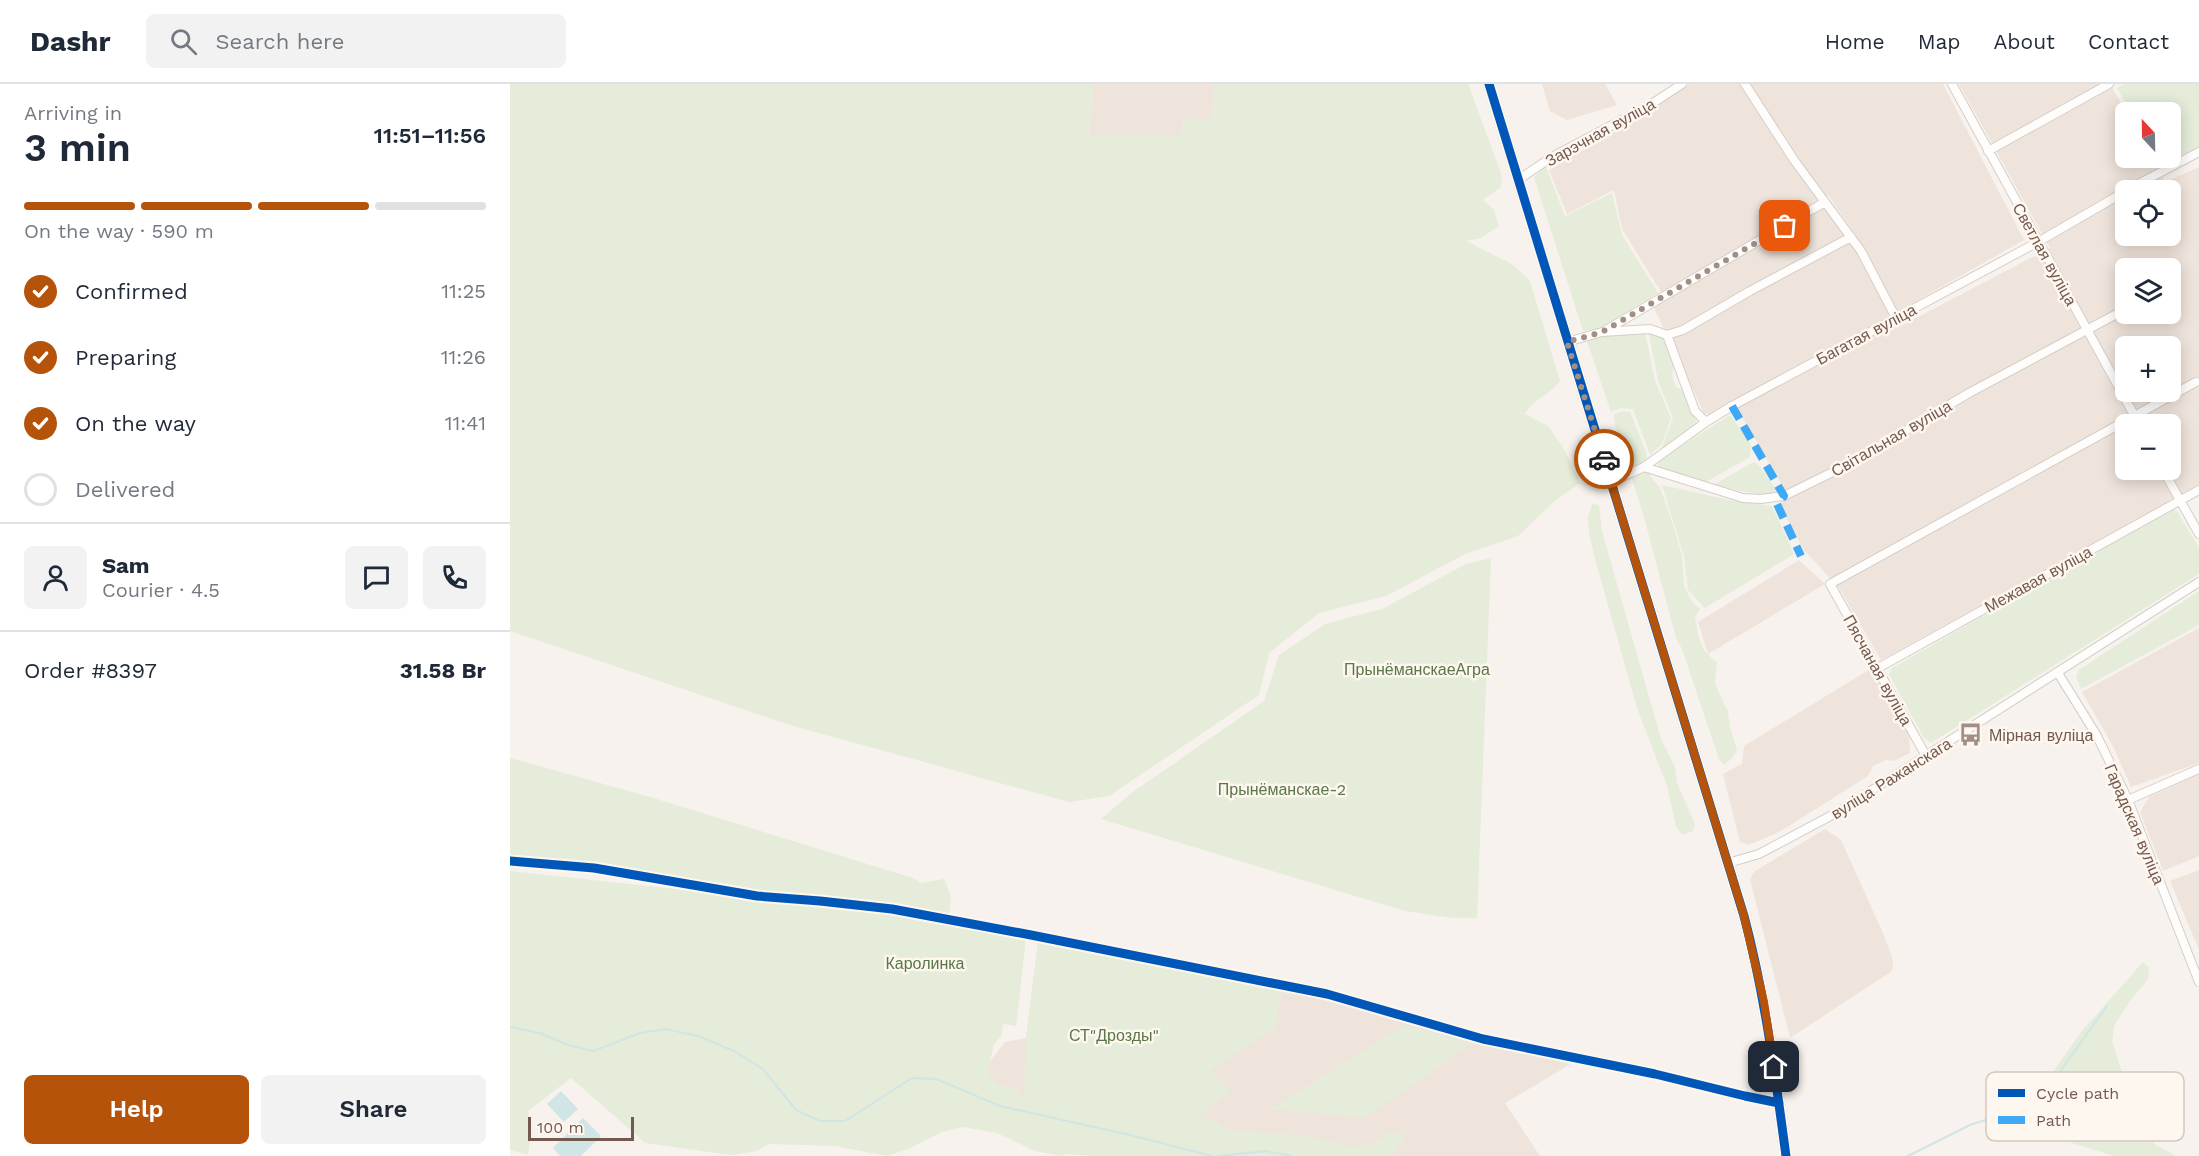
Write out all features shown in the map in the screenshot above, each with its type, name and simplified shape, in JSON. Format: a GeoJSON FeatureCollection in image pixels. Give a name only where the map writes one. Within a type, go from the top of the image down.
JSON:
{"type":"FeatureCollection","features":[{"type":"Feature","properties":{"kind":"main road"},"geometry":{"type":"LineString","coordinates":[[1489,84],[1753,950],[1772,1049],[1786,1156]]}},
{"type":"Feature","properties":{"kind":"street","name":"Зарэчная вуліца"},"geometry":{"type":"LineString","coordinates":[[1518,180],[1552,157],[1650,105],[1682,84]]}},
{"type":"Feature","properties":{"kind":"street"},"geometry":{"type":"LineString","coordinates":[[1745,84],[1794,160],[1861,251],[1896,318]]}},
{"type":"Feature","properties":{"kind":"street","name":"Светлая вуліца"},"geometry":{"type":"LineString","coordinates":[[1952,84],[2133,414]]}},
{"type":"Feature","properties":{"kind":"street"},"geometry":{"type":"LineString","coordinates":[[1988,151],[2109,84]]}},
{"type":"Feature","properties":{"kind":"street","name":"Багатая вуліца"},"geometry":{"type":"LineString","coordinates":[[2147,180],[2199,152]]}},
{"type":"Feature","properties":{"kind":"street","name":"Багатая вуліца"},"geometry":{"type":"LineString","coordinates":[[1611,482],[1644,466],[1731,406],[2038,242],[2115,197]]}},
{"type":"Feature","properties":{"kind":"street"},"geometry":{"type":"LineString","coordinates":[[1602,332],[1825,202]]}},
{"type":"Feature","properties":{"kind":"street"},"geometry":{"type":"LineString","coordinates":[[1567,342],[1602,332],[1650,329],[1667,335],[1683,330],[1851,237]]}},
{"type":"Feature","properties":{"kind":"street","name":"Світальная вуліца"},"geometry":{"type":"LineString","coordinates":[[1644,466],[1743,498],[1761,499],[1784,496],[1851,463],[1969,393],[2115,315]]}},
{"type":"Feature","properties":{"kind":"street"},"geometry":{"type":"LineString","coordinates":[[1667,335],[1695,411],[1706,422]]}},
{"type":"Feature","properties":{"kind":"street"},"geometry":{"type":"LineString","coordinates":[[2148,414],[2196,382]]}},
{"type":"Feature","properties":{"kind":"street","name":"Пясчаная вуліца"},"geometry":{"type":"LineString","coordinates":[[1926,756],[1830,584],[2115,433]]}},
{"type":"Feature","properties":{"kind":"street"},"geometry":{"type":"LineString","coordinates":[[2169,480],[2199,534]]}},
{"type":"Feature","properties":{"kind":"street","name":"Межавая вуліца"},"geometry":{"type":"LineString","coordinates":[[1878,668],[2199,489]]}},
{"type":"Feature","properties":{"kind":"street","name":"вуліца Ражанскага"},"geometry":{"type":"LineString","coordinates":[[1728,863],[1759,854],[1836,813],[2199,582]]}},
{"type":"Feature","properties":{"kind":"street","name":"Гарадская вуліца"},"geometry":{"type":"LineString","coordinates":[[2058,673],[2097,736],[2128,800],[2195,960],[2199,982]]}},
{"type":"Feature","properties":{"kind":"street"},"geometry":{"type":"LineString","coordinates":[[2128,800],[2199,769]]}},
{"type":"Feature","properties":{"kind":"street"},"geometry":{"type":"LineString","coordinates":[[510,861],[594,868],[757,896],[892,909],[1031,935],[1327,994],[1483,1039],[1655,1074],[1779,1103]]}},
{"type":"Feature","properties":{"kind":"shaded area"},"geometry":{"type":"Polygon","coordinates":[[[1094,84],[1214,84],[1212,120],[1181,135],[1089,135],[1094,84]]]}},
{"type":"Feature","properties":{"kind":"shaded area"},"geometry":{"type":"Polygon","coordinates":[[[1542,84],[1605,84],[1617,105],[1567,120],[1550,111],[1542,84]]]}},
{"type":"Feature","properties":{"kind":"shaded area"},"geometry":{"type":"Polygon","coordinates":[[[1689,84],[1943,84],[2024,240],[1897,312],[1865,249],[1828,195],[1661,292],[1622,229],[1614,190],[1567,214],[1549,170],[1652,110],[1689,84]]]}},
{"type":"Feature","properties":{"kind":"shaded area"},"geometry":{"type":"Polygon","coordinates":[[[1959,84],[2110,84],[2120,102],[2115,102],[2115,168],[2157,168],[2164,180],[2115,180],[2115,246],[2181,246],[2181,180],[2170,180],[2199,167],[2199,485],[1881,660],[1839,588],[1804,550],[1781,508],[1783,487],[1733,401],[1710,415],[1704,413],[1652,304],[1824,207],[1859,253],[1897,328],[2050,248],[1959,84]]]}},
{"type":"Feature","properties":{"kind":"shaded area"},"geometry":{"type":"Polygon","coordinates":[[[1799,560],[1825,584],[1708,654],[1698,622],[1799,560]]]}},
{"type":"Feature","properties":{"kind":"shaded area"},"geometry":{"type":"Polygon","coordinates":[[[2199,628],[2199,763],[2131,787],[2113,746],[2082,692],[2199,628]]]}},
{"type":"Feature","properties":{"kind":"shaded area"},"geometry":{"type":"Polygon","coordinates":[[[1872,668],[1909,735],[1910,753],[1894,761],[1886,760],[1873,766],[1868,776],[1781,831],[1749,845],[1740,842],[1723,774],[1742,764],[1744,746],[1872,668]]]}},
{"type":"Feature","properties":{"kind":"shaded area"},"geometry":{"type":"Polygon","coordinates":[[[2199,775],[2199,856],[2163,871],[2140,812],[2149,797],[2199,775]]]}},
{"type":"Feature","properties":{"kind":"shaded area"},"geometry":{"type":"Polygon","coordinates":[[[1825,829],[1841,840],[1883,933],[1893,960],[1892,971],[1790,1038],[1750,879],[1755,871],[1825,829]]]}},
{"type":"Feature","properties":{"kind":"shaded area"},"geometry":{"type":"Polygon","coordinates":[[[2199,870],[2199,950],[2170,881],[2199,870]]]}},
{"type":"Feature","properties":{"kind":"shaded area"},"geometry":{"type":"Polygon","coordinates":[[[1038,942],[1352,1003],[1571,1064],[1505,1103],[1540,1156],[1372,1156],[1022,1102],[981,1073],[1005,1042],[1026,1038],[1038,942]]]}},
{"type":"Feature","properties":{"kind":"shaded area"},"geometry":{"type":"Polygon","coordinates":[[[561,1091],[578,1109],[564,1122],[547,1104],[561,1091]]]}},
{"type":"Feature","properties":{"kind":"shaded area"},"geometry":{"type":"Polygon","coordinates":[[[583,1118],[601,1136],[581,1156],[560,1156],[553,1148],[583,1118]]]}},
{"type":"Feature","properties":{"kind":"green space"},"geometry":{"type":"Polygon","coordinates":[[[510,84],[1094,84],[1089,135],[1180,135],[1183,120],[1212,120],[1214,84],[1468,84],[1502,176],[1501,187],[1483,200],[1494,210],[1499,226],[1481,238],[1466,241],[1512,264],[1530,281],[1560,381],[1525,414],[1548,426],[1564,449],[1580,483],[1556,500],[1518,536],[1465,554],[1386,596],[1319,613],[1269,653],[1259,695],[1109,796],[1069,802],[790,725],[510,631],[510,84]]]}},
{"type":"Feature","properties":{"kind":"green space"},"geometry":{"type":"Polygon","coordinates":[[[2124,84],[2199,84],[2199,147],[2181,155],[2181,102],[2125,102],[2117,88],[2124,84]]]}},
{"type":"Feature","properties":{"kind":"green space"},"geometry":{"type":"Polygon","coordinates":[[[1546,167],[1565,216],[1612,193],[1622,235],[1658,293],[1600,328],[1583,331],[1534,177],[1546,167]]]}},
{"type":"Feature","properties":{"kind":"green space"},"geometry":{"type":"Polygon","coordinates":[[[1645,332],[1655,380],[1671,418],[1662,444],[1650,455],[1633,409],[1621,408],[1611,412],[1587,341],[1603,336],[1645,332]]]}},
{"type":"Feature","properties":{"kind":"green space"},"geometry":{"type":"Polygon","coordinates":[[[1649,334],[1665,339],[1674,365],[1672,375],[1676,387],[1684,391],[1697,424],[1661,450],[1673,418],[1658,381],[1649,334]]]}},
{"type":"Feature","properties":{"kind":"green space"},"geometry":{"type":"Polygon","coordinates":[[[1623,411],[1630,412],[1646,452],[1651,477],[1660,488],[1671,518],[1682,555],[1684,586],[1693,603],[1700,609],[1695,617],[1703,648],[1717,662],[1715,684],[1728,712],[1730,728],[1737,749],[1733,757],[1724,765],[1719,759],[1682,649],[1676,638],[1644,517],[1615,425],[1614,414],[1623,411]]]}},
{"type":"Feature","properties":{"kind":"green space"},"geometry":{"type":"Polygon","coordinates":[[[1730,415],[1751,444],[1750,457],[1706,482],[1659,469],[1658,464],[1665,456],[1730,415]]]}},
{"type":"Feature","properties":{"kind":"green space"},"geometry":{"type":"Polygon","coordinates":[[[1754,462],[1760,466],[1779,494],[1760,495],[1713,485],[1754,462]]]}},
{"type":"Feature","properties":{"kind":"green space"},"geometry":{"type":"Polygon","coordinates":[[[1662,485],[1729,500],[1772,506],[1794,554],[1705,608],[1688,590],[1684,556],[1662,485]]]}},
{"type":"Feature","properties":{"kind":"green space"},"geometry":{"type":"Polygon","coordinates":[[[1592,504],[1599,505],[1602,531],[1661,739],[1675,767],[1677,783],[1695,824],[1693,831],[1682,835],[1676,826],[1667,786],[1637,708],[1595,559],[1588,518],[1592,504]]]}},
{"type":"Feature","properties":{"kind":"green space"},"geometry":{"type":"Polygon","coordinates":[[[2171,509],[2177,511],[2199,548],[2199,574],[1931,743],[1924,738],[1889,674],[1892,668],[2171,509]]]}},
{"type":"Feature","properties":{"kind":"green space","name":"Прынёманскае-2"},"geometry":{"type":"Polygon","coordinates":[[[1491,558],[1477,918],[1451,918],[1405,911],[1101,819],[1130,794],[1264,701],[1279,655],[1325,624],[1382,609],[1466,564],[1491,558]]]}},
{"type":"Feature","properties":{"kind":"green space"},"geometry":{"type":"Polygon","coordinates":[[[2199,591],[2199,625],[2081,689],[2076,677],[2079,670],[2199,591]]]}},
{"type":"Feature","properties":{"kind":"green space"},"geometry":{"type":"Polygon","coordinates":[[[510,758],[647,796],[913,878],[921,883],[944,879],[951,896],[948,924],[1026,938],[1016,1026],[1003,1024],[1001,1036],[994,1045],[987,1073],[999,1085],[1013,1087],[1024,1099],[1026,1038],[1038,942],[1282,990],[1275,1028],[1209,1071],[1231,1090],[1198,1117],[1214,1120],[1228,1130],[1310,1136],[1357,1147],[1373,1143],[1388,1132],[1402,1134],[1404,1142],[1393,1153],[1395,1156],[1091,1156],[1068,1154],[1062,1156],[1035,1151],[997,1133],[963,1127],[942,1132],[888,1156],[835,1146],[769,1144],[756,1151],[731,1155],[645,1143],[571,1078],[528,1111],[531,1136],[528,1155],[510,1150],[510,871],[712,893],[712,891],[747,899],[899,914],[902,918],[903,907],[764,892],[600,863],[572,864],[510,858],[510,758]]]}},
{"type":"Feature","properties":{"kind":"green space"},"geometry":{"type":"Polygon","coordinates":[[[2143,962],[2149,968],[2148,979],[2114,1026],[2112,1042],[2122,1072],[2053,1072],[2081,1032],[2143,962]]]}},
{"type":"Feature","properties":{"kind":"green space"},"geometry":{"type":"Polygon","coordinates":[[[1405,1025],[1471,1044],[1365,1118],[1270,1109],[1405,1025]]]}},
{"type":"Feature","properties":{"kind":"green space"},"geometry":{"type":"Polygon","coordinates":[[[2067,1141],[2152,1141],[2176,1156],[2114,1156],[2067,1141]]]}},
{"type":"Feature","properties":{"kind":"waterway"},"geometry":{"type":"LineString","coordinates":[[2060,1072],[2107,1006]]}},
{"type":"Feature","properties":{"kind":"waterway"},"geometry":{"type":"LineString","coordinates":[[510,1027],[540,1033],[568,1045],[593,1051],[640,1033],[666,1029],[698,1036],[734,1051],[763,1069],[796,1110],[820,1121],[845,1121],[912,1078],[936,1079],[1000,1106],[1212,1156]]}},
{"type":"Feature","properties":{"kind":"waterway"},"geometry":{"type":"LineString","coordinates":[[1908,1156],[1970,1125],[1986,1120]]}},
{"type":"Feature","properties":{"kind":"waterway"},"geometry":{"type":"LineString","coordinates":[[1218,1156],[1266,1151],[1292,1156]]}},
{"type":"Feature","properties":{"kind":"marked path"},"geometry":{"type":"LineString","coordinates":[[1732,406],[1784,496],[1777,504],[1801,556]]}},
{"type":"Feature","properties":{"kind":"cycle path"},"geometry":{"type":"LineString","coordinates":[[1489,84],[1744,916],[1764,1005],[1786,1156]]}},
{"type":"Feature","properties":{"kind":"cycle path"},"geometry":{"type":"LineString","coordinates":[[510,861],[594,868],[757,896],[892,909],[1031,935],[1327,994],[1483,1039],[1655,1074],[1779,1103]]}},
{"type":"Feature","properties":{"kind":"way so far"},"geometry":{"type":"LineString","coordinates":[[1604,459],[1567,342],[1602,332],[1785,226]]}},
{"type":"Feature","properties":{"kind":"place","name":"Мірная вуліца"},"geometry":{"type":"Point","coordinates":[1971,735]}},
{"type":"Feature","properties":{"kind":"route"},"geometry":{"type":"LineString","coordinates":[[1604,459],[1744,916],[1764,1002],[1774,1067]]}},
{"type":"Feature","properties":{"kind":"park label","name":"ПрынёманскаеАгра"},"geometry":{"type":"Point","coordinates":[1417,669]}},
{"type":"Feature","properties":{"kind":"park label","name":"Каролинка"},"geometry":{"type":"Point","coordinates":[925,963]}},
{"type":"Feature","properties":{"kind":"park label","name":"СТ\"Дрозды\""},"geometry":{"type":"Point","coordinates":[1114,1035]}}]}
